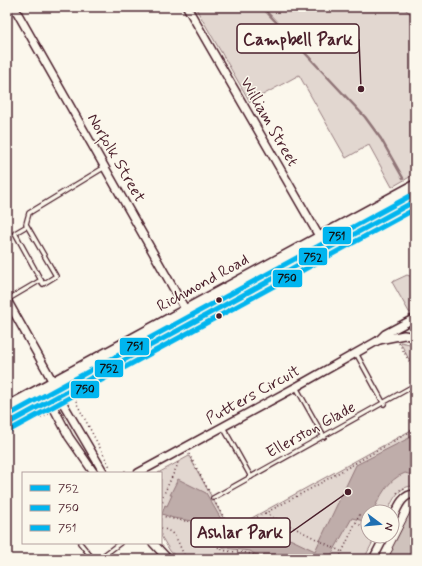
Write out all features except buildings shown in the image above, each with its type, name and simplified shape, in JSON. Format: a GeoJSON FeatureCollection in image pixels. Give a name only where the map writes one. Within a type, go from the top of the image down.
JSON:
{"type":"FeatureCollection","features":[{"type":"Feature","properties":{"kind":"main road","name":"Richmond Road"},"geometry":{"type":"LineString","coordinates":[[7,408],[415,186]]}},
{"type":"Feature","properties":{"kind":"main road","name":"Richmond Road"},"geometry":{"type":"LineString","coordinates":[[7,424],[415,202]]}},
{"type":"Feature","properties":{"kind":"street","name":"Norfolk Street"},"geometry":{"type":"LineString","coordinates":[[14,7],[193,323]]}},
{"type":"Feature","properties":{"kind":"street","name":"William Street"},"geometry":{"type":"LineString","coordinates":[[187,7],[326,250]]}},
{"type":"Feature","properties":{"kind":"street"},"geometry":{"type":"LineString","coordinates":[[7,300],[54,382],[64,405],[103,472]]}},
{"type":"Feature","properties":{"kind":"street","name":"Putters Circuit"},"geometry":{"type":"LineString","coordinates":[[140,472],[296,387],[379,340],[385,334],[415,318]]}},
{"type":"Feature","properties":{"kind":"street","name":"Putters Circuit"},"geometry":{"type":"LineString","coordinates":[[379,340],[404,334],[415,337]]}},
{"type":"Feature","properties":{"kind":"street"},"geometry":{"type":"LineString","coordinates":[[54,382],[50,401],[69,437],[93,472]]}},
{"type":"Feature","properties":{"kind":"street"},"geometry":{"type":"LineString","coordinates":[[400,505],[404,498],[411,494],[415,494]]}},
{"type":"Feature","properties":{"kind":"street"},"geometry":{"type":"LineString","coordinates":[[154,544],[168,559]]}},
{"type":"Feature","properties":{"kind":"street"},"geometry":{"type":"LineString","coordinates":[[374,559],[381,544]]}},
{"type":"Feature","properties":{"kind":"lane"},"geometry":{"type":"LineString","coordinates":[[27,226],[14,233],[43,284],[56,276],[27,226],[26,223],[30,212],[105,168]]}},
{"type":"Feature","properties":{"kind":"lane"},"geometry":{"type":"LineString","coordinates":[[7,300],[41,280]]}},
{"type":"Feature","properties":{"kind":"lane"},"geometry":{"type":"LineString","coordinates":[[356,353],[384,404]]}},
{"type":"Feature","properties":{"kind":"lane","name":"Ellerston Glade"},"geometry":{"type":"LineString","coordinates":[[213,498],[384,404],[415,385]]}},
{"type":"Feature","properties":{"kind":"lane"},"geometry":{"type":"LineString","coordinates":[[296,387],[324,437]]}},
{"type":"Feature","properties":{"kind":"lane"},"geometry":{"type":"LineString","coordinates":[[223,427],[250,477]]}},
{"type":"Feature","properties":{"kind":"lane"},"geometry":{"type":"LineString","coordinates":[[81,544],[92,559]]}},
{"type":"Feature","properties":{"kind":"lane"},"geometry":{"type":"LineString","coordinates":[[99,559],[119,544]]}},
{"type":"Feature","properties":{"kind":"path"},"geometry":{"type":"LineString","coordinates":[[409,214],[415,224]]}},
{"type":"Feature","properties":{"kind":"path"},"geometry":{"type":"LineString","coordinates":[[398,341],[415,372]]}},
{"type":"Feature","properties":{"kind":"path"},"geometry":{"type":"LineString","coordinates":[[75,396],[76,404],[113,472]]}},
{"type":"Feature","properties":{"kind":"path"},"geometry":{"type":"LineString","coordinates":[[189,454],[232,531],[312,488],[415,429]]}},
{"type":"Feature","properties":{"kind":"path"},"geometry":{"type":"LineString","coordinates":[[162,498],[178,464],[177,460]]}},
{"type":"Feature","properties":{"kind":"path"},"geometry":{"type":"LineString","coordinates":[[265,513],[342,552]]}},
{"type":"Feature","properties":{"kind":"path"},"geometry":{"type":"LineString","coordinates":[[339,559],[360,513]]}},
{"type":"Feature","properties":{"kind":"path"},"geometry":{"type":"LineString","coordinates":[[162,515],[197,525],[219,548],[229,551],[248,553],[260,559]]}},
{"type":"Feature","properties":{"kind":"path"},"geometry":{"type":"LineString","coordinates":[[356,523],[360,525]]}},
{"type":"Feature","properties":{"kind":"path"},"geometry":{"type":"LineString","coordinates":[[162,528],[168,530],[175,535],[187,559]]}},
{"type":"Feature","properties":{"kind":"shaded area"},"geometry":{"type":"Polygon","coordinates":[[[195,7],[403,7],[415,18],[415,174],[392,187],[369,145],[346,158],[299,75],[250,102],[195,7]]]}},
{"type":"Feature","properties":{"kind":"shaded area"},"geometry":{"type":"Polygon","coordinates":[[[407,275],[415,278],[415,315],[409,312],[392,282],[407,275]]]}},
{"type":"Feature","properties":{"kind":"shaded area"},"geometry":{"type":"Polygon","coordinates":[[[400,342],[415,345],[415,371],[400,342]]]}},
{"type":"Feature","properties":{"kind":"shaded area"},"geometry":{"type":"Polygon","coordinates":[[[415,428],[415,486],[409,486],[397,494],[391,504],[360,504],[360,544],[372,544],[364,559],[179,559],[170,551],[162,538],[162,472],[160,472],[189,456],[230,530],[415,428]]]}},
{"type":"Feature","properties":{"kind":"shaded area"},"geometry":{"type":"Polygon","coordinates":[[[415,435],[415,476],[405,473],[399,476],[389,484],[376,504],[360,504],[360,520],[352,518],[329,559],[262,559],[250,551],[225,548],[219,545],[202,525],[193,521],[173,518],[162,514],[165,505],[167,506],[172,495],[170,495],[178,479],[206,493],[229,533],[247,525],[292,540],[315,551],[356,465],[415,435]]]}},
{"type":"Feature","properties":{"kind":"waterway"},"geometry":{"type":"LineString","coordinates":[[262,7],[365,117],[381,139],[403,178]]}},
{"type":"Feature","properties":{"kind":"transit line","name":"751"},"geometry":{"type":"LineString","coordinates":[[7,416],[412,195]]}},
{"type":"Feature","properties":{"kind":"transit line","name":"752"},"geometry":{"type":"LineString","coordinates":[[7,424],[415,201]]}},
{"type":"Feature","properties":{"kind":"transit line","name":"750"},"geometry":{"type":"LineString","coordinates":[[10,430],[415,209]]}},
{"type":"Feature","properties":{"kind":"place","name":"Campbell Park"},"geometry":{"type":"Point","coordinates":[361,89]}},
{"type":"Feature","properties":{"kind":"place","name":"Ashlar Park"},"geometry":{"type":"Point","coordinates":[348,492]}}]}
